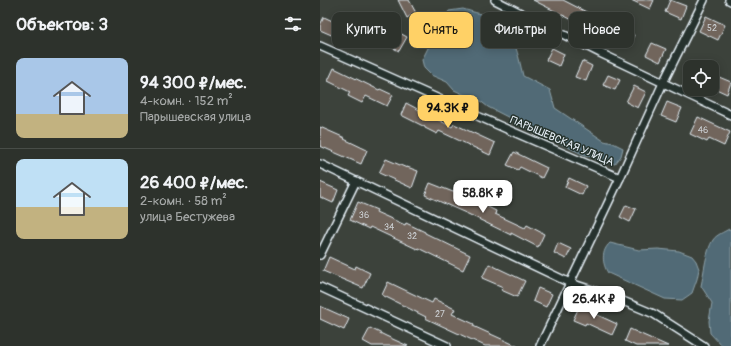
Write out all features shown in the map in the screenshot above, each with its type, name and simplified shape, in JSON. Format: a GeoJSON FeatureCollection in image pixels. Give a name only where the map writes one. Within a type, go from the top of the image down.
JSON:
{"type":"FeatureCollection","features":[{"type":"Feature","properties":{"kind":"street"},"geometry":{"type":"LineString","coordinates":[[495,0],[731,115]]}},
{"type":"Feature","properties":{"kind":"street"},"geometry":{"type":"LineString","coordinates":[[540,346],[620,178],[663,83],[704,0]]}},
{"type":"Feature","properties":{"kind":"street","name":"ПАРЫШЕВСКАЯ УЛИЦА"},"geometry":{"type":"LineString","coordinates":[[320,46],[620,178]]}},
{"type":"Feature","properties":{"kind":"street"},"geometry":{"type":"LineString","coordinates":[[320,164],[570,283],[612,296],[654,314],[704,346]]}},
{"type":"Feature","properties":{"kind":"street"},"geometry":{"type":"LineString","coordinates":[[320,255],[356,181]]}},
{"type":"Feature","properties":{"kind":"street"},"geometry":{"type":"LineString","coordinates":[[320,287],[447,346]]}},
{"type":"Feature","properties":{"kind":"water"},"geometry":{"type":"Polygon","coordinates":[[[463,9],[481,14],[481,48],[516,48],[523,76],[550,90],[555,108],[604,141],[613,143],[623,148],[621,156],[615,164],[580,153],[488,107],[474,96],[465,95],[454,90],[447,82],[431,75],[424,68],[422,60],[428,48],[473,48],[473,12],[448,12],[463,9]]]}},
{"type":"Feature","properties":{"kind":"water"},"geometry":{"type":"Polygon","coordinates":[[[729,229],[731,230],[731,346],[722,346],[710,333],[709,321],[712,303],[701,286],[711,244],[716,237],[729,229]]]}},
{"type":"Feature","properties":{"kind":"water"},"geometry":{"type":"Polygon","coordinates":[[[610,243],[639,250],[658,249],[679,251],[692,256],[699,269],[692,293],[682,300],[665,299],[608,273],[603,257],[607,246],[610,243]]]}},
{"type":"Feature","properties":{"kind":"building"},"geometry":{"type":"Polygon","coordinates":[[[398,0],[409,0],[415,12],[409,12],[409,17],[407,18],[398,0]]]}},
{"type":"Feature","properties":{"kind":"building"},"geometry":{"type":"Polygon","coordinates":[[[533,0],[563,0],[586,12],[569,12],[569,18],[561,14],[561,12],[557,12],[533,0]]]}},
{"type":"Feature","properties":{"kind":"building"},"geometry":{"type":"Polygon","coordinates":[[[631,0],[654,0],[650,9],[631,0]]]}},
{"type":"Feature","properties":{"kind":"building"},"geometry":{"type":"Polygon","coordinates":[[[670,0],[686,6],[681,19],[665,12],[670,0]]]}},
{"type":"Feature","properties":{"kind":"building"},"geometry":{"type":"Polygon","coordinates":[[[706,16],[725,25],[718,40],[699,31],[706,16]]]}},
{"type":"Feature","properties":{"kind":"building"},"geometry":{"type":"Polygon","coordinates":[[[324,17],[332,21],[332,35],[320,30],[320,25],[324,17]]]}},
{"type":"Feature","properties":{"kind":"building"},"geometry":{"type":"Polygon","coordinates":[[[401,34],[407,37],[401,48],[401,34]]]}},
{"type":"Feature","properties":{"kind":"building"},"geometry":{"type":"Polygon","coordinates":[[[652,43],[666,49],[660,62],[646,55],[652,43]]]}},
{"type":"Feature","properties":{"kind":"building"},"geometry":{"type":"Polygon","coordinates":[[[393,48],[401,48],[399,51],[393,48]]]}},
{"type":"Feature","properties":{"kind":"building"},"geometry":{"type":"Polygon","coordinates":[[[552,48],[564,54],[559,66],[546,60],[552,48]]]}},
{"type":"Feature","properties":{"kind":"building"},"geometry":{"type":"Polygon","coordinates":[[[582,61],[592,66],[586,81],[575,77],[582,61]]]}},
{"type":"Feature","properties":{"kind":"building"},"geometry":{"type":"Polygon","coordinates":[[[334,68],[379,90],[380,89],[393,95],[387,106],[366,96],[362,103],[348,96],[350,92],[328,81],[334,68]]]}},
{"type":"Feature","properties":{"kind":"building"},"geometry":{"type":"Polygon","coordinates":[[[608,75],[620,80],[615,90],[603,85],[608,75]]]}},
{"type":"Feature","properties":{"kind":"building"},"geometry":{"type":"Polygon","coordinates":[[[719,77],[731,82],[727,94],[719,90],[719,77]]]}},
{"type":"Feature","properties":{"kind":"building"},"geometry":{"type":"Polygon","coordinates":[[[634,86],[646,92],[638,108],[626,102],[634,86]]]}},
{"type":"Feature","properties":{"kind":"building"},"geometry":{"type":"Polygon","coordinates":[[[667,102],[682,108],[676,122],[661,116],[667,102]]]}},
{"type":"Feature","properties":{"kind":"building"},"geometry":{"type":"Polygon","coordinates":[[[406,103],[452,127],[454,124],[495,143],[490,155],[439,131],[437,134],[401,115],[406,103]]]}},
{"type":"Feature","properties":{"kind":"building"},"geometry":{"type":"Polygon","coordinates":[[[698,117],[730,132],[724,146],[709,139],[707,142],[690,134],[698,117]]]}},
{"type":"Feature","properties":{"kind":"building"},"geometry":{"type":"Polygon","coordinates":[[[320,127],[367,150],[361,164],[320,146],[320,127]]]}},
{"type":"Feature","properties":{"kind":"building"},"geometry":{"type":"Polygon","coordinates":[[[514,152],[547,168],[542,178],[520,167],[518,170],[507,165],[514,152]]]}},
{"type":"Feature","properties":{"kind":"building"},"geometry":{"type":"Polygon","coordinates":[[[386,159],[418,171],[412,188],[379,173],[386,159]]]}},
{"type":"Feature","properties":{"kind":"building"},"geometry":{"type":"Polygon","coordinates":[[[569,178],[586,186],[582,195],[565,187],[569,178]]]}},
{"type":"Feature","properties":{"kind":"building"},"geometry":{"type":"Polygon","coordinates":[[[320,182],[338,190],[333,203],[320,197],[320,182]]]}},
{"type":"Feature","properties":{"kind":"building"},"geometry":{"type":"Polygon","coordinates":[[[430,183],[453,192],[454,190],[496,211],[495,214],[525,228],[527,225],[544,234],[538,247],[511,233],[511,235],[425,195],[430,183]]]}},
{"type":"Feature","properties":{"kind":"building"},"geometry":{"type":"Polygon","coordinates":[[[358,202],[405,225],[406,223],[470,255],[463,270],[418,248],[417,249],[370,227],[369,229],[350,220],[358,202]]]}},
{"type":"Feature","properties":{"kind":"building"},"geometry":{"type":"Polygon","coordinates":[[[626,205],[636,209],[630,222],[620,217],[626,205]]]}},
{"type":"Feature","properties":{"kind":"building"},"geometry":{"type":"Polygon","coordinates":[[[558,243],[571,249],[566,259],[554,253],[558,243]]]}},
{"type":"Feature","properties":{"kind":"building"},"geometry":{"type":"Polygon","coordinates":[[[329,257],[355,269],[356,266],[370,273],[363,288],[323,271],[329,257]]]}},
{"type":"Feature","properties":{"kind":"building"},"geometry":{"type":"Polygon","coordinates":[[[489,264],[525,281],[517,297],[501,290],[503,287],[482,278],[489,264]]]}},
{"type":"Feature","properties":{"kind":"building"},"geometry":{"type":"Polygon","coordinates":[[[388,282],[432,303],[434,299],[455,309],[452,314],[474,324],[473,326],[517,346],[485,346],[425,318],[426,317],[382,295],[388,282]]]}},
{"type":"Feature","properties":{"kind":"building"},"geometry":{"type":"Polygon","coordinates":[[[538,288],[552,294],[546,307],[533,301],[538,288]]]}},
{"type":"Feature","properties":{"kind":"building"},"geometry":{"type":"Polygon","coordinates":[[[580,305],[592,311],[591,312],[617,324],[612,335],[586,323],[585,325],[573,320],[580,305]]]}},
{"type":"Feature","properties":{"kind":"building"},"geometry":{"type":"Polygon","coordinates":[[[320,306],[349,319],[344,330],[320,319],[320,306]]]}},
{"type":"Feature","properties":{"kind":"building"},"geometry":{"type":"Polygon","coordinates":[[[370,328],[408,346],[372,346],[363,341],[370,328]]]}},
{"type":"Feature","properties":{"kind":"building"},"geometry":{"type":"Polygon","coordinates":[[[630,329],[668,346],[636,346],[625,341],[630,329]]]}}]}
